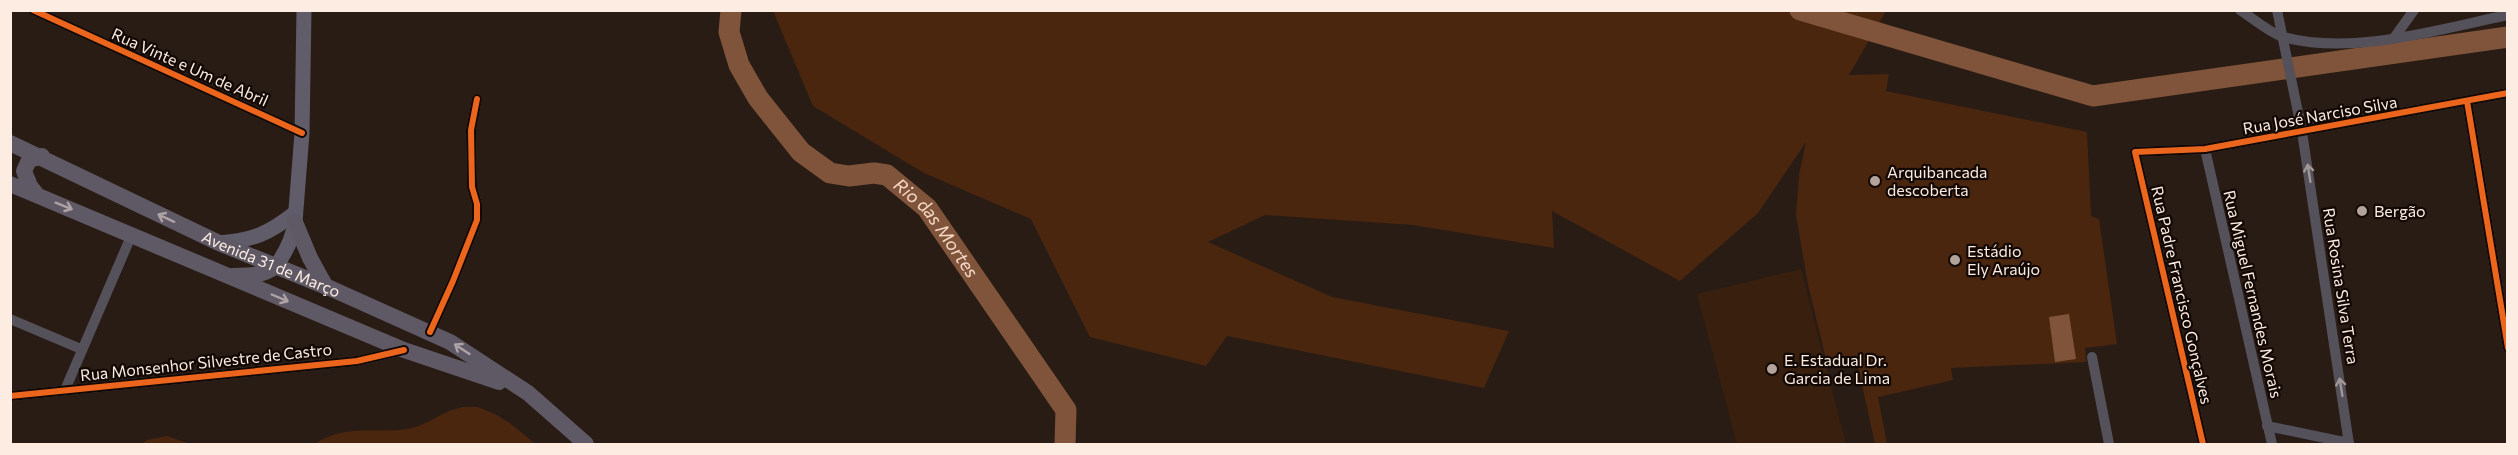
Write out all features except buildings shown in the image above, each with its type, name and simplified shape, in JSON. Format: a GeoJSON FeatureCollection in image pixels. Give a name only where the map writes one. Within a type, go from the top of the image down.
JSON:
{"type":"FeatureCollection","features":[{"type":"Feature","properties":{"kind":"main road"},"geometry":{"type":"LineString","coordinates":[[226,276],[251,276],[268,272],[286,253],[294,233],[302,132],[304,10]]}},
{"type":"Feature","properties":{"kind":"main road","name":"Avenida 31 de Março"},"geometry":{"type":"LineString","coordinates":[[10,143],[42,156],[107,191],[219,243],[333,289],[450,342],[528,393],[586,444]]}},
{"type":"Feature","properties":{"kind":"main road"},"geometry":{"type":"LineString","coordinates":[[38,196],[30,186],[24,171],[29,160],[42,156]]}},
{"type":"Feature","properties":{"kind":"main road","name":"Avenida 31 de Março"},"geometry":{"type":"LineString","coordinates":[[10,184],[404,350],[463,368],[528,393]]}},
{"type":"Feature","properties":{"kind":"main road"},"geometry":{"type":"LineString","coordinates":[[219,243],[255,238],[295,217]]}},
{"type":"Feature","properties":{"kind":"main road"},"geometry":{"type":"LineString","coordinates":[[295,217],[309,258],[333,289],[329,303],[329,319]]}},
{"type":"Feature","properties":{"kind":"main road"},"geometry":{"type":"LineString","coordinates":[[404,350],[418,338],[423,329]]}},
{"type":"Feature","properties":{"kind":"street","name":"Rua Vinte e Um de Abril"},"geometry":{"type":"LineString","coordinates":[[33,10],[302,132]]}},
{"type":"Feature","properties":{"kind":"street"},"geometry":{"type":"LineString","coordinates":[[2240,10],[2283,37],[2337,43],[2394,38],[2508,15]]}},
{"type":"Feature","properties":{"kind":"street","name":"Rua Rosina Silva Terra"},"geometry":{"type":"LineString","coordinates":[[2277,10],[2300,117],[2349,444]]}},
{"type":"Feature","properties":{"kind":"street"},"geometry":{"type":"LineString","coordinates":[[2394,38],[2413,11]]}},
{"type":"Feature","properties":{"kind":"street","name":"Rua José Narciso Silva"},"geometry":{"type":"LineString","coordinates":[[2135,152],[2205,149],[2508,93]]}},
{"type":"Feature","properties":{"kind":"street"},"geometry":{"type":"LineString","coordinates":[[423,329],[453,281],[477,220],[477,204],[472,187],[471,130],[477,99]]}},
{"type":"Feature","properties":{"kind":"street"},"geometry":{"type":"LineString","coordinates":[[2467,101],[2508,348]]}},
{"type":"Feature","properties":{"kind":"street","name":"Rua Miguel Fernandes Morais"},"geometry":{"type":"LineString","coordinates":[[2205,149],[2272,444]]}},
{"type":"Feature","properties":{"kind":"street","name":"Rua Padre Francisco Gonçalves"},"geometry":{"type":"LineString","coordinates":[[2135,152],[2203,444]]}},
{"type":"Feature","properties":{"kind":"street"},"geometry":{"type":"LineString","coordinates":[[65,390],[132,234]]}},
{"type":"Feature","properties":{"kind":"street"},"geometry":{"type":"LineString","coordinates":[[10,319],[81,349]]}},
{"type":"Feature","properties":{"kind":"street","name":"Rua Monsenhor Silvestre de Castro"},"geometry":{"type":"LineString","coordinates":[[10,396],[357,361],[404,350]]}},
{"type":"Feature","properties":{"kind":"street"},"geometry":{"type":"LineString","coordinates":[[2092,357],[2109,444]]}},
{"type":"Feature","properties":{"kind":"street"},"geometry":{"type":"LineString","coordinates":[[2267,426],[2349,444]]}},
{"type":"Feature","properties":{"kind":"shaded area"},"geometry":{"type":"Polygon","coordinates":[[[773,11],[1886,11],[1849,75],[1889,74],[1886,91],[2087,132],[2091,216],[2099,219],[2117,344],[2085,348],[2086,362],[1951,368],[1953,380],[1878,397],[1887,444],[1875,444],[1856,357],[1827,363],[1808,285],[1796,215],[1799,175],[1806,142],[1758,213],[1680,281],[1552,211],[1554,248],[1413,225],[1265,215],[1208,242],[1332,297],[1509,331],[1484,388],[1227,336],[1206,366],[1090,337],[1031,219],[924,173],[813,106],[773,11]]]}},
{"type":"Feature","properties":{"kind":"shaded area","name":"E. Estadual Dr. Garcia de Lima"},"geometry":{"type":"Polygon","coordinates":[[[1801,269],[1846,444],[1737,444],[1697,294],[1801,269]]]}},
{"type":"Feature","properties":{"kind":"shaded area"},"geometry":{"type":"Polygon","coordinates":[[[2069,314],[2076,359],[2055,362],[2049,317],[2069,314]]]}},
{"type":"Feature","properties":{"kind":"shaded area"},"geometry":{"type":"Polygon","coordinates":[[[477,407],[501,418],[535,444],[314,444],[349,431],[407,429],[452,410],[477,407]]]}},
{"type":"Feature","properties":{"kind":"shaded area"},"geometry":{"type":"Polygon","coordinates":[[[167,436],[190,444],[142,444],[147,440],[167,436]]]}},
{"type":"Feature","properties":{"kind":"waterway","name":"Rio das Mortes"},"geometry":{"type":"LineString","coordinates":[[731,10],[729,32],[739,65],[758,98],[801,152],[830,173],[849,176],[874,173],[887,175],[927,208],[1066,410],[1065,444]]}},
{"type":"Feature","properties":{"kind":"waterway"},"geometry":{"type":"LineString","coordinates":[[1800,10],[2093,96],[2508,37]]}},
{"type":"Feature","properties":{"kind":"cycle path"},"geometry":{"type":"LineString","coordinates":[[33,10],[302,133]]}},
{"type":"Feature","properties":{"kind":"cycle path"},"geometry":{"type":"LineString","coordinates":[[2203,444],[2135,152],[2205,149],[2508,93]]}},
{"type":"Feature","properties":{"kind":"cycle path"},"geometry":{"type":"LineString","coordinates":[[430,332],[477,220],[477,204],[472,187],[471,130],[477,99]]}},
{"type":"Feature","properties":{"kind":"cycle path"},"geometry":{"type":"LineString","coordinates":[[2467,101],[2508,348]]}},
{"type":"Feature","properties":{"kind":"cycle path"},"geometry":{"type":"LineString","coordinates":[[10,396],[357,361],[404,350]]}},
{"type":"Feature","properties":{"kind":"place","name":"Arquibancada descoberta"},"geometry":{"type":"Point","coordinates":[1875,181]}},
{"type":"Feature","properties":{"kind":"place","name":"Bergão"},"geometry":{"type":"Point","coordinates":[2362,211]}},
{"type":"Feature","properties":{"kind":"place","name":"Estádio Ely Araújo"},"geometry":{"type":"Point","coordinates":[1955,260]}},
{"type":"Feature","properties":{"kind":"place","name":"E. Estadual Dr. Garcia de Lima"},"geometry":{"type":"Point","coordinates":[1772,369]}}]}
